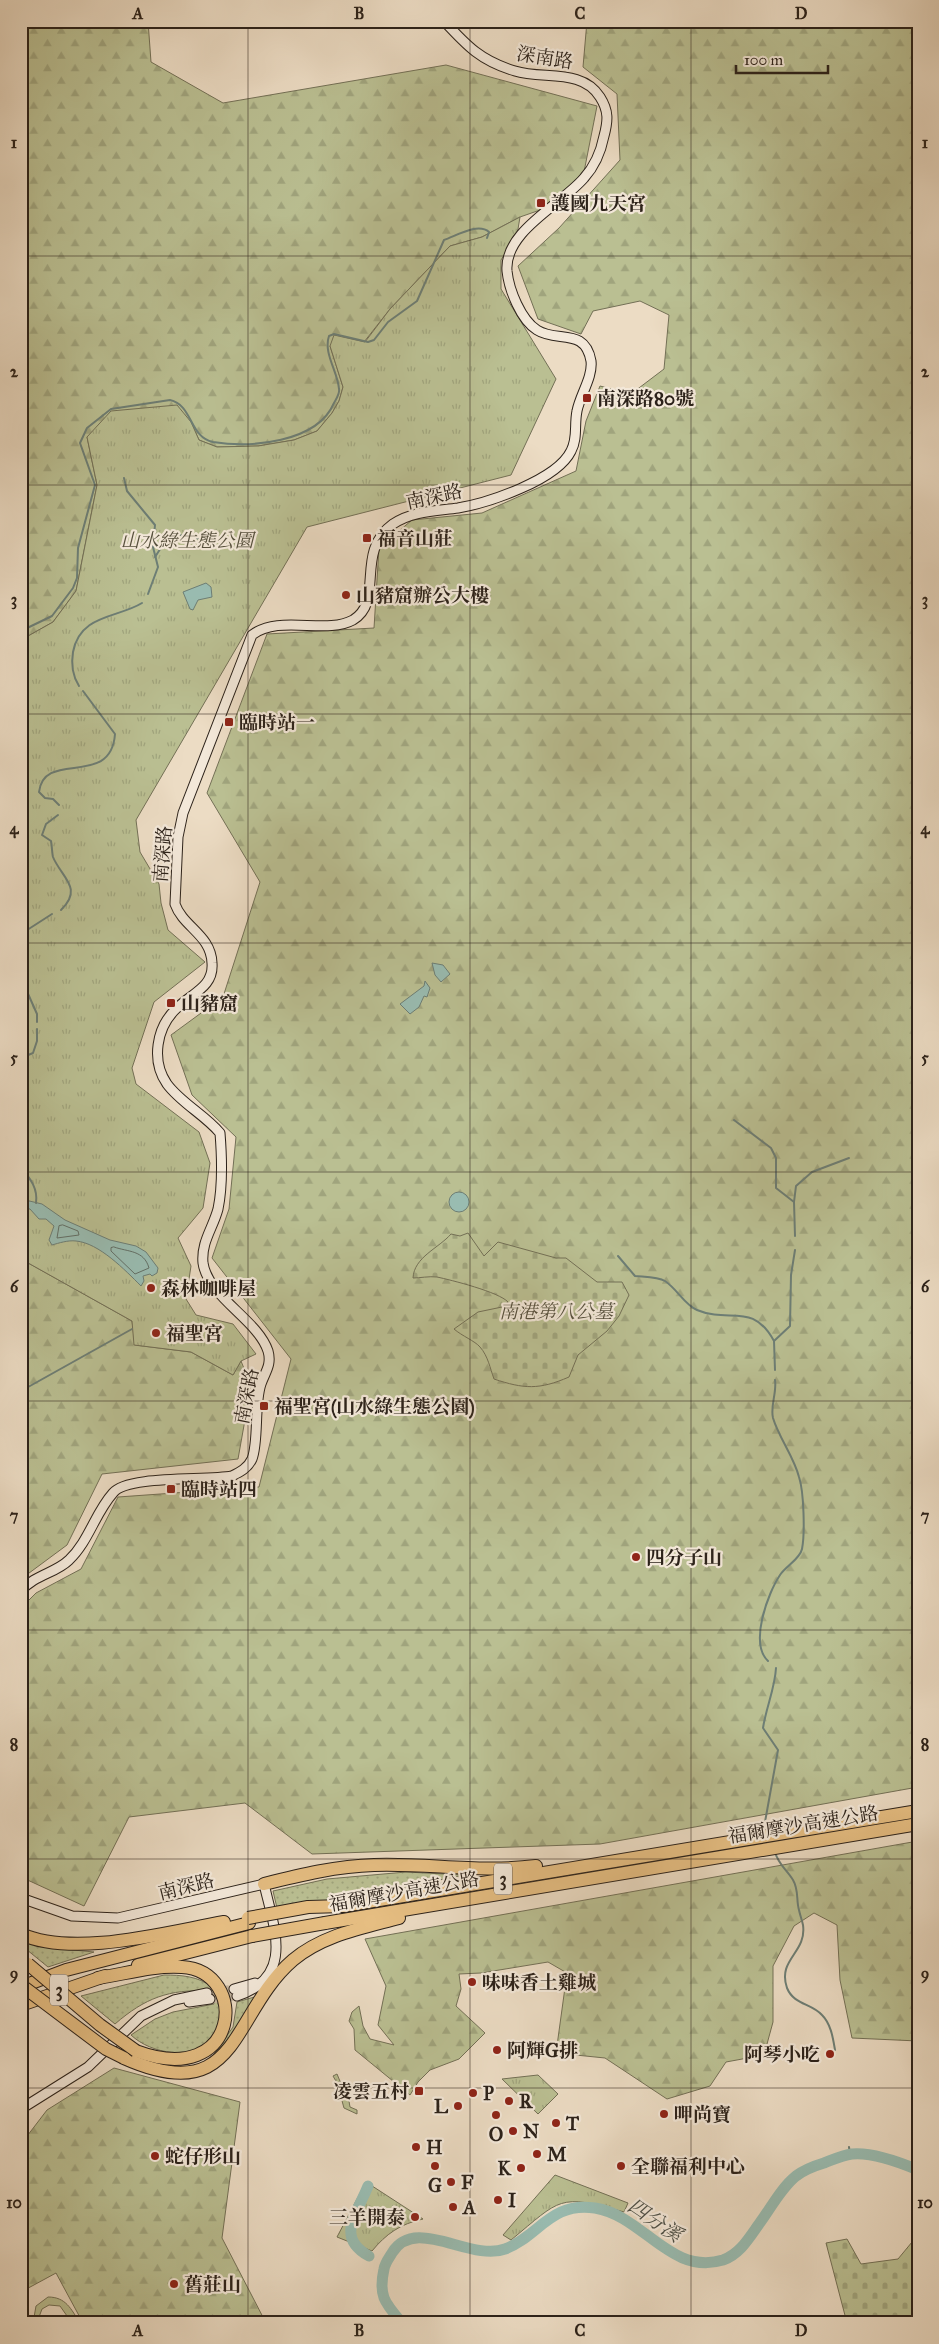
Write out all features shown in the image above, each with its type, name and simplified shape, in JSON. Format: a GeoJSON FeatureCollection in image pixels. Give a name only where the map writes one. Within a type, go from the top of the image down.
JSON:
{"type":"FeatureCollection","features":[{"type":"Feature","properties":{"kind":"highway","name":"福爾摩沙高速公路"},"geometry":{"type":"LineString","coordinates":[[21,1986],[66,1970],[250,1926],[325,1923],[708,1859],[877,1824],[918,1812]]}},
{"type":"Feature","properties":{"kind":"highway","name":"福爾摩沙高速公路"},"geometry":{"type":"LineString","coordinates":[[21,2005],[308,1907],[343,1906],[704,1845],[877,1824],[918,1824]]}},
{"type":"Feature","properties":{"kind":"highway"},"geometry":{"type":"LineString","coordinates":[[264,1884],[320,1871],[372,1865],[488,1869],[662,1852]]}},
{"type":"Feature","properties":{"kind":"highway"},"geometry":{"type":"LineString","coordinates":[[21,1986],[106,2049],[124,2058],[154,2070],[182,2073],[198,2070],[221,2058],[232,2048],[273,1981],[293,1961],[317,1944],[331,1937],[469,1898]]}},
{"type":"Feature","properties":{"kind":"highway"},"geometry":{"type":"LineString","coordinates":[[21,1934],[52,1943],[98,1943],[250,1926]]}},
{"type":"Feature","properties":{"kind":"highway"},"geometry":{"type":"LineString","coordinates":[[25,1960],[100,2025],[136,2051],[175,2060],[195,2057],[206,2051],[222,2031],[226,2010],[223,1998],[212,1980],[204,1974],[182,1967],[98,1978]]}},
{"type":"Feature","properties":{"kind":"main road","name":"深南路"},"geometry":{"type":"LineString","coordinates":[[444,21],[459,40],[484,59],[517,72],[579,79],[595,88],[606,106],[608,116],[602,144]]}},
{"type":"Feature","properties":{"kind":"main road","name":"南深路"},"geometry":{"type":"LineString","coordinates":[[21,1590],[45,1573],[68,1562],[79,1550],[102,1508],[115,1490],[139,1482],[232,1476],[244,1470],[252,1459],[261,1384],[268,1370],[268,1350],[213,1285],[204,1265],[203,1249],[207,1232],[217,1211],[220,1196],[220,1133],[168,1085],[160,1072],[157,1055],[159,1037],[176,1008],[204,988],[212,977],[209,947],[202,936],[178,913],[175,904],[179,826],[252,635],[263,627],[340,624],[353,620],[363,612],[369,599],[370,564],[376,544],[386,530],[394,523],[415,514],[487,501],[548,475],[565,461],[575,442],[576,413],[589,376],[590,359],[584,345],[574,338],[544,334],[532,326],[515,298],[507,268],[514,243],[586,177],[602,144]]}},
{"type":"Feature","properties":{"kind":"main road","name":"南深路"},"geometry":{"type":"LineString","coordinates":[[21,1898],[72,1916],[118,1918],[264,1884]]}},
{"type":"Feature","properties":{"kind":"main road"},"geometry":{"type":"LineString","coordinates":[[236,1992],[257,1986],[266,1976],[276,1959],[278,1950],[264,1884]]}},
{"type":"Feature","properties":{"kind":"main road"},"geometry":{"type":"LineString","coordinates":[[21,2109],[88,2067],[134,2022],[157,2008],[174,2000],[209,1996]]}},
{"type":"Feature","properties":{"kind":"green space"},"geometry":{"type":"Polygon","coordinates":[[[21,21],[148,21],[151,62],[223,103],[446,65],[597,106],[583,177],[543,209],[520,217],[482,237],[450,246],[390,309],[364,342],[330,346],[343,387],[339,401],[332,413],[317,431],[294,440],[258,446],[217,447],[199,440],[191,422],[87,437],[97,485],[76,591],[53,622],[21,640],[21,21]]]}},
{"type":"Feature","properties":{"kind":"green space"},"geometry":{"type":"Polygon","coordinates":[[[587,21],[918,21],[918,1787],[600,1844],[312,1854],[245,1803],[129,1817],[84,1906],[21,1877],[21,1608],[36,1593],[81,1569],[118,1497],[259,1487],[291,1359],[212,1258],[229,1209],[236,1137],[192,1095],[171,1035],[223,997],[260,882],[207,793],[267,634],[374,628],[379,548],[412,520],[482,513],[576,471],[586,421],[600,386],[631,394],[664,369],[669,315],[640,301],[593,311],[581,334],[538,319],[518,266],[559,228],[620,160],[617,94],[583,67],[587,21]]]}},
{"type":"Feature","properties":{"kind":"green space","name":"山水綠生態公園"},"geometry":{"type":"Polygon","coordinates":[[[520,217],[517,235],[501,260],[501,289],[556,379],[511,475],[307,527],[136,820],[140,852],[159,884],[161,903],[168,930],[205,962],[154,1002],[132,1068],[136,1084],[199,1132],[210,1163],[203,1208],[178,1238],[191,1266],[186,1299],[196,1315],[233,1324],[256,1354],[241,1361],[233,1375],[191,1352],[134,1345],[132,1321],[21,1259],[21,640],[53,622],[76,591],[97,485],[87,437],[111,411],[177,405],[191,422],[199,440],[217,447],[258,446],[294,440],[317,431],[332,413],[339,401],[343,387],[330,346],[334,335],[365,342],[390,309],[450,246],[482,237],[520,217]]]}},
{"type":"Feature","properties":{"kind":"green space","name":"南港第八公墓"},"geometry":{"type":"Polygon","coordinates":[[[468,1233],[484,1256],[498,1242],[556,1258],[566,1258],[597,1282],[622,1282],[629,1295],[619,1316],[607,1331],[578,1355],[569,1377],[549,1384],[531,1387],[514,1385],[494,1379],[487,1358],[480,1347],[454,1329],[478,1312],[502,1307],[508,1302],[485,1290],[453,1281],[437,1277],[413,1278],[414,1271],[422,1259],[451,1234],[460,1236],[468,1233]]]}},
{"type":"Feature","properties":{"kind":"green space"},"geometry":{"type":"Polygon","coordinates":[[[21,1259],[132,1321],[135,1345],[191,1352],[233,1375],[241,1361],[251,1386],[238,1459],[102,1474],[67,1545],[21,1579],[21,1259]]]}},
{"type":"Feature","properties":{"kind":"green space"},"geometry":{"type":"Polygon","coordinates":[[[918,1841],[918,2041],[852,2038],[840,1980],[837,1925],[814,1913],[794,1926],[773,1966],[773,2022],[764,2055],[726,2062],[710,2086],[667,2099],[605,2058],[556,2053],[567,1973],[548,1962],[481,1973],[459,1974],[461,1989],[456,2006],[485,2033],[459,2059],[430,2070],[418,2082],[410,2095],[355,2050],[354,2029],[349,2021],[352,2012],[359,2006],[363,2026],[370,2039],[394,2045],[378,2025],[386,1986],[365,1939],[918,1841]]]}},
{"type":"Feature","properties":{"kind":"green space"},"geometry":{"type":"Polygon","coordinates":[[[406,1872],[464,1875],[380,1892],[277,1908],[273,1891],[327,1879],[406,1872]]]}},
{"type":"Feature","properties":{"kind":"green space"},"geometry":{"type":"Polygon","coordinates":[[[21,1940],[63,1949],[94,1952],[48,1967],[21,1945],[21,1940]]]}},
{"type":"Feature","properties":{"kind":"green space"},"geometry":{"type":"Polygon","coordinates":[[[164,1975],[195,1978],[212,1987],[222,2015],[216,2031],[205,2044],[184,2052],[161,2051],[139,2042],[131,2035],[155,2019],[173,2012],[214,2004],[209,1991],[182,1992],[158,1997],[137,2008],[115,2024],[81,1996],[164,1975]]]}},
{"type":"Feature","properties":{"kind":"green space"},"geometry":{"type":"Polygon","coordinates":[[[258,1996],[239,2029],[212,2057],[233,2027],[237,2002],[258,1996]]]}},
{"type":"Feature","properties":{"kind":"green space"},"geometry":{"type":"Polygon","coordinates":[[[114,2068],[240,2102],[222,2238],[266,2323],[83,2323],[56,2273],[21,2292],[21,2144],[47,2110],[114,2068]]]}},
{"type":"Feature","properties":{"kind":"green space"},"geometry":{"type":"Polygon","coordinates":[[[337,2074],[342,2086],[346,2084],[350,2107],[357,2110],[357,2114],[344,2108],[337,2083],[333,2076],[337,2074]]]}},
{"type":"Feature","properties":{"kind":"green space"},"geometry":{"type":"Polygon","coordinates":[[[538,2075],[558,2094],[538,2114],[502,2079],[538,2075]]]}},
{"type":"Feature","properties":{"kind":"green space"},"geometry":{"type":"Polygon","coordinates":[[[555,2175],[628,2203],[624,2212],[602,2206],[572,2202],[551,2208],[511,2240],[503,2235],[555,2175]]]}},
{"type":"Feature","properties":{"kind":"green space"},"geometry":{"type":"Polygon","coordinates":[[[366,2182],[423,2219],[394,2230],[372,2251],[337,2237],[366,2182]]]}},
{"type":"Feature","properties":{"kind":"green space"},"geometry":{"type":"Polygon","coordinates":[[[914,2207],[918,2207],[918,2323],[847,2323],[826,2243],[847,2239],[861,2264],[898,2259],[917,2236],[914,2207]]]}},
{"type":"Feature","properties":{"kind":"green space"},"geometry":{"type":"Polygon","coordinates":[[[48,2297],[64,2302],[80,2323],[72,2323],[60,2306],[49,2305],[42,2309],[39,2317],[40,2323],[33,2323],[36,2306],[48,2297]]]}},
{"type":"Feature","properties":{"kind":"water"},"geometry":{"type":"Polygon","coordinates":[[[206,583],[211,587],[212,597],[198,600],[193,610],[190,609],[183,592],[206,583]]]}},
{"type":"Feature","properties":{"kind":"water"},"geometry":{"type":"Polygon","coordinates":[[[432,963],[443,965],[450,974],[441,982],[435,975],[432,963]]]}},
{"type":"Feature","properties":{"kind":"water"},"geometry":{"type":"Polygon","coordinates":[[[425,981],[430,988],[427,997],[424,996],[419,1007],[410,1014],[400,1004],[424,986],[425,981]]]}},
{"type":"Feature","properties":{"kind":"water"},"geometry":{"type":"Polygon","coordinates":[[[455,1192],[463,1192],[469,1198],[469,1206],[463,1212],[455,1212],[449,1206],[449,1198],[455,1192]]]}},
{"type":"Feature","properties":{"kind":"water"},"geometry":{"type":"Polygon","coordinates":[[[21,1199],[42,1204],[65,1220],[110,1240],[136,1246],[146,1252],[158,1268],[157,1273],[152,1276],[150,1274],[143,1276],[144,1281],[141,1286],[111,1258],[94,1247],[73,1241],[52,1245],[49,1240],[54,1226],[46,1219],[39,1219],[30,1209],[21,1208],[21,1199]]]}},
{"type":"Feature","properties":{"kind":"waterway"},"geometry":{"type":"LineString","coordinates":[[21,631],[52,616],[73,588],[77,578],[78,548],[95,485],[80,443],[87,428],[111,409],[170,400],[183,408],[199,434],[213,442],[228,444],[263,443],[281,440],[313,427],[325,416],[334,403],[339,391],[329,356],[329,336],[334,334],[368,342],[374,340],[388,322],[417,301],[444,240],[479,228],[489,232],[487,238]]}},
{"type":"Feature","properties":{"kind":"waterway"},"geometry":{"type":"LineString","coordinates":[[124,478],[127,491],[155,525],[153,547],[158,567],[148,594]]}},
{"type":"Feature","properties":{"kind":"waterway"},"geometry":{"type":"LineString","coordinates":[[155,557],[166,540],[175,539],[179,534],[193,539],[207,535]]}},
{"type":"Feature","properties":{"kind":"waterway"},"geometry":{"type":"LineString","coordinates":[[79,686],[73,674],[72,656],[77,640],[83,630],[101,619],[142,603]]}},
{"type":"Feature","properties":{"kind":"waterway"},"geometry":{"type":"LineString","coordinates":[[59,805],[53,799],[45,798],[39,792],[44,779],[52,773],[64,769],[91,765],[102,760],[111,751],[115,734],[83,691]]}},
{"type":"Feature","properties":{"kind":"waterway"},"geometry":{"type":"LineString","coordinates":[[58,815],[46,824],[42,835],[51,841],[53,857],[71,889],[68,902],[61,910]]}},
{"type":"Feature","properties":{"kind":"waterway"},"geometry":{"type":"LineString","coordinates":[[21,937],[24,932],[52,914]]}},
{"type":"Feature","properties":{"kind":"waterway"},"geometry":{"type":"LineString","coordinates":[[21,978],[37,1014],[37,1022]]}},
{"type":"Feature","properties":{"kind":"waterway"},"geometry":{"type":"LineString","coordinates":[[21,1058],[33,1053],[37,1041],[37,1029]]}},
{"type":"Feature","properties":{"kind":"waterway"},"geometry":{"type":"LineString","coordinates":[[734,1120],[771,1148],[776,1158],[776,1188],[794,1202],[795,1236]]}},
{"type":"Feature","properties":{"kind":"waterway"},"geometry":{"type":"LineString","coordinates":[[794,1202],[796,1186],[812,1172],[849,1158]]}},
{"type":"Feature","properties":{"kind":"waterway"},"geometry":{"type":"LineString","coordinates":[[21,1168],[33,1184],[36,1193],[36,1203]]}},
{"type":"Feature","properties":{"kind":"waterway"},"geometry":{"type":"LineString","coordinates":[[775,1370],[774,1341],[790,1326],[791,1275],[795,1250]]}},
{"type":"Feature","properties":{"kind":"waterway"},"geometry":{"type":"LineString","coordinates":[[618,1256],[635,1276],[665,1281],[693,1308],[709,1314],[749,1317],[766,1329],[774,1341]]}},
{"type":"Feature","properties":{"kind":"waterway"},"geometry":{"type":"LineString","coordinates":[[21,1391],[132,1329]]}},
{"type":"Feature","properties":{"kind":"waterway"},"geometry":{"type":"LineString","coordinates":[[768,1661],[763,1653],[760,1642],[762,1618],[775,1583],[801,1553],[804,1534],[801,1484],[794,1462],[773,1418],[775,1380]]}},
{"type":"Feature","properties":{"kind":"waterway"},"geometry":{"type":"LineString","coordinates":[[768,1830],[765,1822],[778,1750],[763,1728],[776,1668]]}},
{"type":"Feature","properties":{"kind":"waterway"},"geometry":{"type":"LineString","coordinates":[[775,1852],[778,1860],[795,1884],[803,1925],[801,1943],[786,1970],[787,1988],[794,1998],[818,2011],[825,2019],[831,2031],[835,2050]]}},
{"type":"Feature","properties":{"kind":"waterway","name":"四分溪"},"geometry":{"type":"LineString","coordinates":[[849,2147],[850,2154]]}},
{"type":"Feature","properties":{"kind":"waterway","name":"四分溪"},"geometry":{"type":"LineString","coordinates":[[402,2323],[384,2299],[382,2278],[385,2265],[392,2253],[402,2242],[414,2238],[429,2238],[476,2250],[491,2251],[505,2249],[517,2244],[556,2215],[580,2207],[595,2208],[612,2213],[628,2222],[672,2253],[688,2260],[704,2263],[723,2260],[739,2250],[786,2186],[796,2176],[809,2168],[845,2155],[860,2154],[886,2158],[918,2170]]}},
{"type":"Feature","properties":{"kind":"waterway"},"geometry":{"type":"LineString","coordinates":[[368,2186],[355,2215],[351,2233],[353,2241],[359,2249],[369,2256]]}},
{"type":"Feature","properties":{"kind":"tunnel"},"geometry":{"type":"LineString","coordinates":[[207,1993],[234,1989]]}},
{"type":"Feature","properties":{"kind":"tunnel"},"geometry":{"type":"LineString","coordinates":[[210,1999],[237,1996]]}},
{"type":"Feature","properties":{"kind":"place","name":"護國九天宮"},"geometry":{"type":"Point","coordinates":[541,203]}},
{"type":"Feature","properties":{"kind":"place","name":"南深路80號"},"geometry":{"type":"Point","coordinates":[587,398]}},
{"type":"Feature","properties":{"kind":"place","name":"福音山莊"},"geometry":{"type":"Point","coordinates":[367,538]}},
{"type":"Feature","properties":{"kind":"place","name":"山豬窟辦公大樓"},"geometry":{"type":"Point","coordinates":[346,595]}},
{"type":"Feature","properties":{"kind":"place","name":"臨時站一"},"geometry":{"type":"Point","coordinates":[229,722]}},
{"type":"Feature","properties":{"kind":"place","name":"山豬窟"},"geometry":{"type":"Point","coordinates":[171,1003]}},
{"type":"Feature","properties":{"kind":"place","name":"森林咖啡屋"},"geometry":{"type":"Point","coordinates":[151,1288]}},
{"type":"Feature","properties":{"kind":"place","name":"福聖宮"},"geometry":{"type":"Point","coordinates":[156,1333]}},
{"type":"Feature","properties":{"kind":"place","name":"福聖宮(山水綠生態公園)"},"geometry":{"type":"Point","coordinates":[264,1406]}},
{"type":"Feature","properties":{"kind":"place","name":"臨時站四"},"geometry":{"type":"Point","coordinates":[171,1489]}},
{"type":"Feature","properties":{"kind":"place","name":"四分子山"},"geometry":{"type":"Point","coordinates":[636,1557]}},
{"type":"Feature","properties":{"kind":"place","name":"味味香土雞城"},"geometry":{"type":"Point","coordinates":[472,1982]}},
{"type":"Feature","properties":{"kind":"place","name":"阿輝G排"},"geometry":{"type":"Point","coordinates":[497,2050]}},
{"type":"Feature","properties":{"kind":"place","name":"阿琴小吃"},"geometry":{"type":"Point","coordinates":[830,2054]}},
{"type":"Feature","properties":{"kind":"place","name":"凌雲五村"},"geometry":{"type":"Point","coordinates":[419,2091]}},
{"type":"Feature","properties":{"kind":"place","name":"P"},"geometry":{"type":"Point","coordinates":[473,2093]}},
{"type":"Feature","properties":{"kind":"place","name":"R"},"geometry":{"type":"Point","coordinates":[509,2101]}},
{"type":"Feature","properties":{"kind":"place","name":"L"},"geometry":{"type":"Point","coordinates":[458,2106]}},
{"type":"Feature","properties":{"kind":"place","name":"呷尚寶"},"geometry":{"type":"Point","coordinates":[664,2114]}},
{"type":"Feature","properties":{"kind":"place","name":"O"},"geometry":{"type":"Point","coordinates":[496,2115]}},
{"type":"Feature","properties":{"kind":"place","name":"T"},"geometry":{"type":"Point","coordinates":[556,2123]}},
{"type":"Feature","properties":{"kind":"place","name":"N"},"geometry":{"type":"Point","coordinates":[513,2131]}},
{"type":"Feature","properties":{"kind":"place","name":"H"},"geometry":{"type":"Point","coordinates":[416,2147]}},
{"type":"Feature","properties":{"kind":"place","name":"M"},"geometry":{"type":"Point","coordinates":[537,2154]}},
{"type":"Feature","properties":{"kind":"place","name":"蛇仔形山"},"geometry":{"type":"Point","coordinates":[155,2156]}},
{"type":"Feature","properties":{"kind":"place","name":"G"},"geometry":{"type":"Point","coordinates":[435,2166]}},
{"type":"Feature","properties":{"kind":"place","name":"全聯福利中心"},"geometry":{"type":"Point","coordinates":[621,2166]}},
{"type":"Feature","properties":{"kind":"place","name":"K"},"geometry":{"type":"Point","coordinates":[521,2168]}},
{"type":"Feature","properties":{"kind":"place","name":"F"},"geometry":{"type":"Point","coordinates":[451,2182]}},
{"type":"Feature","properties":{"kind":"place","name":"I"},"geometry":{"type":"Point","coordinates":[498,2200]}},
{"type":"Feature","properties":{"kind":"place","name":"A"},"geometry":{"type":"Point","coordinates":[453,2207]}},
{"type":"Feature","properties":{"kind":"place","name":"三羊開泰"},"geometry":{"type":"Point","coordinates":[415,2217]}},
{"type":"Feature","properties":{"kind":"place","name":"舊莊山"},"geometry":{"type":"Point","coordinates":[174,2284]}}]}
